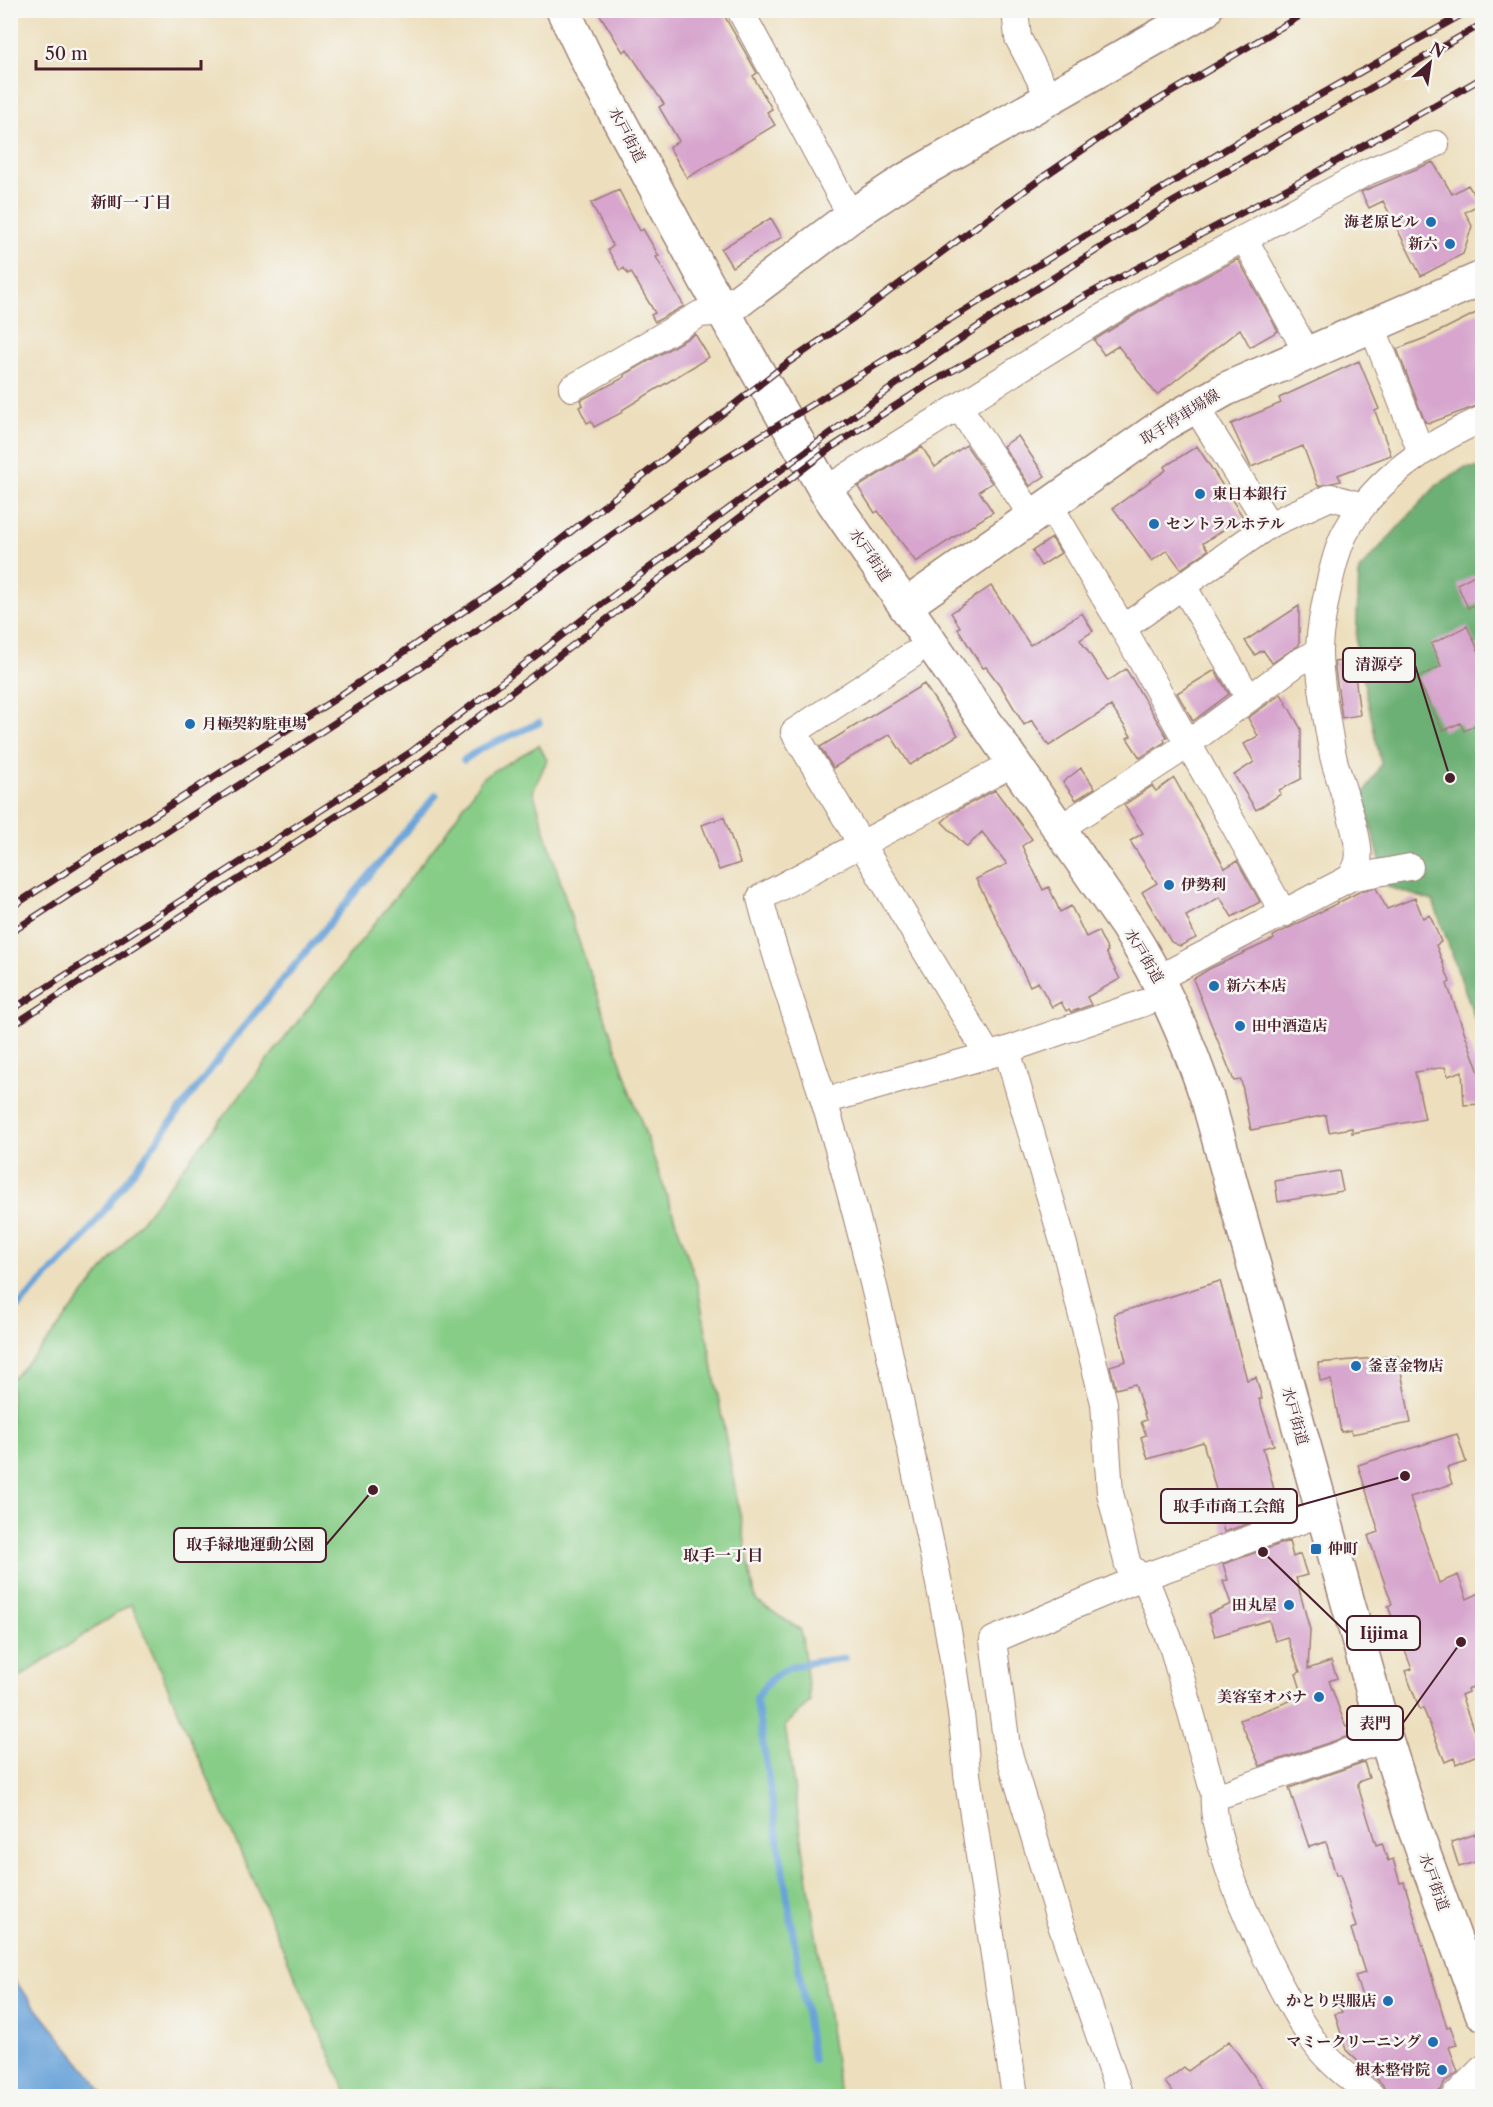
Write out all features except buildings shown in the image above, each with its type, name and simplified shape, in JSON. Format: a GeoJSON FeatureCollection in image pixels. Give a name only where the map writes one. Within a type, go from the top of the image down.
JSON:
{"type":"FeatureCollection","features":[{"type":"Feature","properties":{"kind":"main road","name":"水戸街道"},"geometry":{"type":"LineString","coordinates":[[562,10],[592,70],[724,312],[825,490],[1059,830],[1163,987],[1189,1045],[1208,1101],[1386,1739],[1414,1827],[1482,2013]]}},
{"type":"Feature","properties":{"kind":"main road"},"geometry":{"type":"LineString","coordinates":[[724,312],[851,216],[936,162],[1205,10]]}},
{"type":"Feature","properties":{"kind":"main road","name":"取手停車場線"},"geometry":{"type":"LineString","coordinates":[[905,606],[1166,423],[1195,406],[1226,389],[1307,352],[1482,278]]}},
{"type":"Feature","properties":{"kind":"street"},"geometry":{"type":"LineString","coordinates":[[740,10],[851,216]]}},
{"type":"Feature","properties":{"kind":"street"},"geometry":{"type":"LineString","coordinates":[[1015,10],[1018,38],[1050,99]]}},
{"type":"Feature","properties":{"kind":"street"},"geometry":{"type":"LineString","coordinates":[[825,490],[1133,298],[1367,172],[1436,144]]}},
{"type":"Feature","properties":{"kind":"street"},"geometry":{"type":"LineString","coordinates":[[1244,238],[1307,352]]}},
{"type":"Feature","properties":{"kind":"street"},"geometry":{"type":"LineString","coordinates":[[572,388],[700,314],[724,312]]}},
{"type":"Feature","properties":{"kind":"street"},"geometry":{"type":"LineString","coordinates":[[1372,326],[1422,452]]}},
{"type":"Feature","properties":{"kind":"street"},"geometry":{"type":"LineString","coordinates":[[1195,406],[1269,525]]}},
{"type":"Feature","properties":{"kind":"street"},"geometry":{"type":"LineString","coordinates":[[959,407],[1041,512],[1123,628],[1284,914]]}},
{"type":"Feature","properties":{"kind":"street"},"geometry":{"type":"LineString","coordinates":[[1350,878],[1359,860],[1355,834],[1333,756],[1319,652],[1332,570],[1344,534],[1363,506],[1422,452],[1447,435],[1482,419]]}},
{"type":"Feature","properties":{"kind":"street"},"geometry":{"type":"LineString","coordinates":[[1123,628],[1269,525],[1331,497],[1363,506]]}},
{"type":"Feature","properties":{"kind":"street"},"geometry":{"type":"LineString","coordinates":[[1183,586],[1249,698]]}},
{"type":"Feature","properties":{"kind":"street"},"geometry":{"type":"LineString","coordinates":[[1059,830],[1187,743],[1297,663],[1319,652]]}},
{"type":"Feature","properties":{"kind":"street"},"geometry":{"type":"LineString","coordinates":[[912,656],[794,732],[861,843],[997,1052],[1064,1245],[1104,1402],[1110,1493],[1128,1565],[1147,1583],[1173,1649],[1214,1794],[1212,1805],[1226,1860],[1247,1917],[1284,1990],[1319,2048],[1372,2097]]}},
{"type":"Feature","properties":{"kind":"street"},"geometry":{"type":"LineString","coordinates":[[1012,764],[760,898],[771,942],[824,1101],[878,1299],[943,1604],[964,1731],[967,1774],[1015,2097]]}},
{"type":"Feature","properties":{"kind":"street"},"geometry":{"type":"LineString","coordinates":[[824,1101],[997,1052],[1163,987],[1284,914],[1350,878],[1410,867]]}},
{"type":"Feature","properties":{"kind":"street"},"geometry":{"type":"LineString","coordinates":[[1120,2097],[1059,1919],[1007,1747],[993,1640],[1140,1578],[1323,1513]]}},
{"type":"Feature","properties":{"kind":"street"},"geometry":{"type":"LineString","coordinates":[[964,1731],[1007,1747]]}},
{"type":"Feature","properties":{"kind":"street"},"geometry":{"type":"LineString","coordinates":[[1214,1794],[1224,1794],[1386,1739]]}},
{"type":"Feature","properties":{"kind":"street"},"geometry":{"type":"LineString","coordinates":[[1455,2097],[1482,2069]]}},
{"type":"Feature","properties":{"kind":"green space"},"geometry":{"type":"Polygon","coordinates":[[[1464,468],[1480,468],[1482,471],[1482,1038],[1433,901],[1388,887],[1362,797],[1381,764],[1356,644],[1359,570],[1437,485],[1464,468]]]}},
{"type":"Feature","properties":{"kind":"green space"},"geometry":{"type":"Polygon","coordinates":[[[539,745],[547,760],[533,791],[576,933],[697,1283],[756,1601],[801,1630],[810,1701],[785,1726],[840,2096],[348,2096],[131,1604],[11,1683],[11,1380],[45,1344],[444,835],[483,777],[539,745]]]}},
{"type":"Feature","properties":{"kind":"water"},"geometry":{"type":"Polygon","coordinates":[[[10,1975],[95,2081],[104,2096],[11,2096],[10,1975]]]}},
{"type":"Feature","properties":{"kind":"waterway"},"geometry":{"type":"LineString","coordinates":[[464,760],[480,749],[539,723]]}},
{"type":"Feature","properties":{"kind":"waterway"},"geometry":{"type":"LineString","coordinates":[[10,1315],[82,1240],[236,1036],[436,795]]}},
{"type":"Feature","properties":{"kind":"waterway"},"geometry":{"type":"LineString","coordinates":[[813,2060],[756,1699],[764,1687],[783,1671],[794,1666],[844,1658]]}},
{"type":"Feature","properties":{"kind":"railway"},"geometry":{"type":"LineString","coordinates":[[10,908],[332,701],[505,583],[786,364],[856,316],[1043,177],[1138,112],[1310,10]]}},
{"type":"Feature","properties":{"kind":"railway"},"geometry":{"type":"LineString","coordinates":[[10,933],[469,636],[691,479],[1244,138],[1470,10]]}},
{"type":"Feature","properties":{"kind":"railway"},"geometry":{"type":"LineString","coordinates":[[10,1011],[411,752],[649,568],[918,368],[998,313],[1171,203],[1482,24]]}},
{"type":"Feature","properties":{"kind":"railway"},"geometry":{"type":"LineString","coordinates":[[10,1027],[420,762],[832,447],[929,384],[1083,297],[1307,178],[1482,78]]}},
{"type":"Feature","properties":{"kind":"place","name":"海老原ビル"},"geometry":{"type":"Point","coordinates":[1431,222]}},
{"type":"Feature","properties":{"kind":"place","name":"新六"},"geometry":{"type":"Point","coordinates":[1450,244]}},
{"type":"Feature","properties":{"kind":"place","name":"東日本銀行"},"geometry":{"type":"Point","coordinates":[1200,494]}},
{"type":"Feature","properties":{"kind":"place","name":"セントラルホテル"},"geometry":{"type":"Point","coordinates":[1154,524]}},
{"type":"Feature","properties":{"kind":"place","name":"月極契約駐車場"},"geometry":{"type":"Point","coordinates":[190,724]}},
{"type":"Feature","properties":{"kind":"place","name":"清源亭"},"geometry":{"type":"Point","coordinates":[1450,778]}},
{"type":"Feature","properties":{"kind":"place","name":"伊勢利"},"geometry":{"type":"Point","coordinates":[1169,885]}},
{"type":"Feature","properties":{"kind":"place","name":"新六本店"},"geometry":{"type":"Point","coordinates":[1214,986]}},
{"type":"Feature","properties":{"kind":"place","name":"田中酒造店"},"geometry":{"type":"Point","coordinates":[1240,1026]}},
{"type":"Feature","properties":{"kind":"place","name":"釜喜金物店"},"geometry":{"type":"Point","coordinates":[1356,1366]}},
{"type":"Feature","properties":{"kind":"place","name":"取手市商工会館"},"geometry":{"type":"Point","coordinates":[1405,1476]}},
{"type":"Feature","properties":{"kind":"place","name":"取手緑地運動公園"},"geometry":{"type":"Point","coordinates":[373,1490]}},
{"type":"Feature","properties":{"kind":"place","name":"仲町"},"geometry":{"type":"Point","coordinates":[1316,1549]}},
{"type":"Feature","properties":{"kind":"place","name":"Iijima"},"geometry":{"type":"Point","coordinates":[1263,1552]}},
{"type":"Feature","properties":{"kind":"place","name":"田丸屋"},"geometry":{"type":"Point","coordinates":[1289,1605]}},
{"type":"Feature","properties":{"kind":"place","name":"表門"},"geometry":{"type":"Point","coordinates":[1461,1642]}},
{"type":"Feature","properties":{"kind":"place","name":"美容室オバナ"},"geometry":{"type":"Point","coordinates":[1319,1697]}},
{"type":"Feature","properties":{"kind":"place","name":"かとり呉服店"},"geometry":{"type":"Point","coordinates":[1388,2001]}},
{"type":"Feature","properties":{"kind":"place","name":"マミークリーニング"},"geometry":{"type":"Point","coordinates":[1433,2042]}},
{"type":"Feature","properties":{"kind":"place","name":"根本整骨院"},"geometry":{"type":"Point","coordinates":[1442,2070]}},
{"type":"Feature","properties":{"kind":"district","name":"新町一丁目"},"geometry":{"type":"Point","coordinates":[131,202]}},
{"type":"Feature","properties":{"kind":"district","name":"取手一丁目"},"geometry":{"type":"Point","coordinates":[723,1555]}}]}
